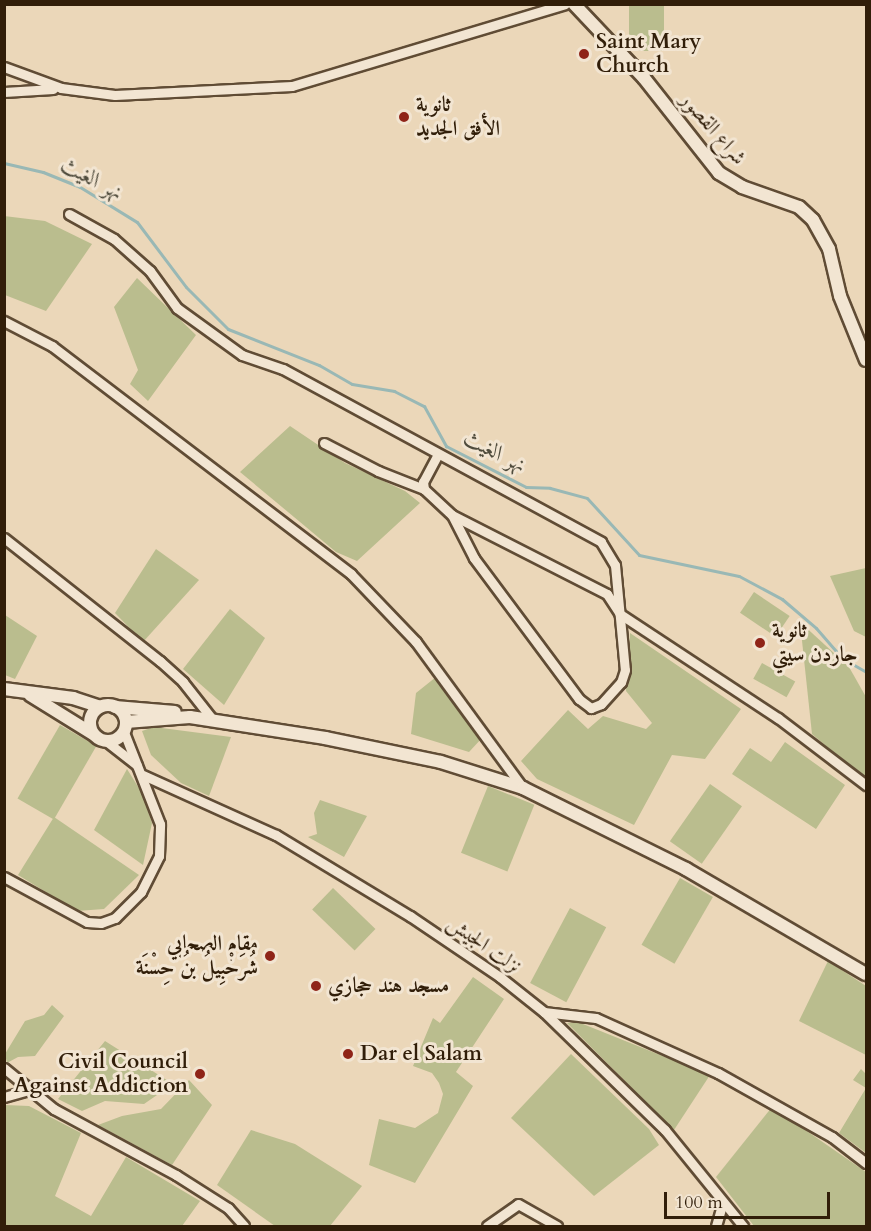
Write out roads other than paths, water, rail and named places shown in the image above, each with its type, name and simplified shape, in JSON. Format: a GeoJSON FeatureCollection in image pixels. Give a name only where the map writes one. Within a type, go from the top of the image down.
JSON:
{"type":"FeatureCollection","features":[{"type":"Feature","properties":{"kind":"street"},"geometry":{"type":"LineString","coordinates":[[4,92],[61,88],[115,95],[292,86],[565,4]]}},
{"type":"Feature","properties":{"kind":"street","name":"شراع القصور"},"geometry":{"type":"LineString","coordinates":[[574,4],[644,78],[719,173],[742,187],[798,207],[813,220],[830,249],[840,296],[867,360]]}},
{"type":"Feature","properties":{"kind":"street"},"geometry":{"type":"LineString","coordinates":[[4,67],[61,88]]}},
{"type":"Feature","properties":{"kind":"street"},"geometry":{"type":"LineString","coordinates":[[69,214],[114,239],[150,271],[177,308],[242,355],[283,369],[601,542],[615,565],[624,678],[601,704],[588,707],[474,558],[452,516]]}},
{"type":"Feature","properties":{"kind":"street"},"geometry":{"type":"LineString","coordinates":[[4,321],[52,346],[351,574],[416,642],[523,788]]}},
{"type":"Feature","properties":{"kind":"street"},"geometry":{"type":"LineString","coordinates":[[324,443],[378,471],[424,489],[452,516],[607,594],[620,614],[778,718],[867,785]]}},
{"type":"Feature","properties":{"kind":"street"},"geometry":{"type":"LineString","coordinates":[[424,489],[423,482],[438,454]]}},
{"type":"Feature","properties":{"kind":"street"},"geometry":{"type":"LineString","coordinates":[[4,538],[160,661],[183,682],[213,720]]}},
{"type":"Feature","properties":{"kind":"street"},"geometry":{"type":"LineString","coordinates":[[4,689],[30,695],[58,696],[100,707],[146,707],[190,717],[372,747],[441,762],[523,788],[613,830],[867,974]]}},
{"type":"Feature","properties":{"kind":"street"},"geometry":{"type":"LineString","coordinates":[[30,695],[106,741],[137,765]]}},
{"type":"Feature","properties":{"kind":"street"},"geometry":{"type":"LineString","coordinates":[[93,734],[91,716],[100,707]]}},
{"type":"Feature","properties":{"kind":"street"},"geometry":{"type":"LineString","coordinates":[[4,878],[78,920],[101,923],[124,911],[149,881],[159,856],[160,824],[125,727],[115,707]]}},
{"type":"Feature","properties":{"kind":"street"},"geometry":{"type":"LineString","coordinates":[[106,741],[125,727],[190,717]]}},
{"type":"Feature","properties":{"kind":"street","name":"نزلت الجيش"},"geometry":{"type":"LineString","coordinates":[[143,775],[287,841],[410,916],[544,1012],[665,1130],[743,1227]]}},
{"type":"Feature","properties":{"kind":"street"},"geometry":{"type":"LineString","coordinates":[[544,1012],[596,1018],[718,1073],[832,1137],[867,1163]]}},
{"type":"Feature","properties":{"kind":"street"},"geometry":{"type":"LineString","coordinates":[[4,1068],[54,1109],[176,1175],[228,1208],[244,1227]]}},
{"type":"Feature","properties":{"kind":"street"},"geometry":{"type":"LineString","coordinates":[[4,1097],[28,1090]]}},
{"type":"Feature","properties":{"kind":"street"},"geometry":{"type":"LineString","coordinates":[[716,1227],[723,1202]]}},
{"type":"Feature","properties":{"kind":"street"},"geometry":{"type":"LineString","coordinates":[[487,1227],[518,1204],[557,1227]]}},
{"type":"Feature","properties":{"kind":"waterway","name":"نهر الغيث"},"geometry":{"type":"LineString","coordinates":[[4,163],[43,172],[80,187],[137,222],[186,287],[228,329],[319,365],[352,384],[394,391],[424,406],[446,446],[526,487],[550,488],[587,498],[639,555],[739,576],[782,599],[816,628],[842,658],[866,672]]}},
{"type":"Feature","properties":{"kind":"place","name":"Saint Mary Church"},"geometry":{"type":"Point","coordinates":[584,54]}},
{"type":"Feature","properties":{"kind":"place","name":"ثانوية الأفق الجديد"},"geometry":{"type":"Point","coordinates":[404,117]}},
{"type":"Feature","properties":{"kind":"place","name":"ثانوية جاردن سيتي"},"geometry":{"type":"Point","coordinates":[760,643]}},
{"type":"Feature","properties":{"kind":"place","name":"مقام الصحابي شُرَحْبِيلُ بنُ حِسْنَة"},"geometry":{"type":"Point","coordinates":[270,956]}},
{"type":"Feature","properties":{"kind":"place","name":"مسجد هند حجازي"},"geometry":{"type":"Point","coordinates":[316,986]}},
{"type":"Feature","properties":{"kind":"place","name":"Dar el Salam"},"geometry":{"type":"Point","coordinates":[348,1054]}},
{"type":"Feature","properties":{"kind":"place","name":"Civil Council Against Addiction"},"geometry":{"type":"Point","coordinates":[200,1074]}}]}
